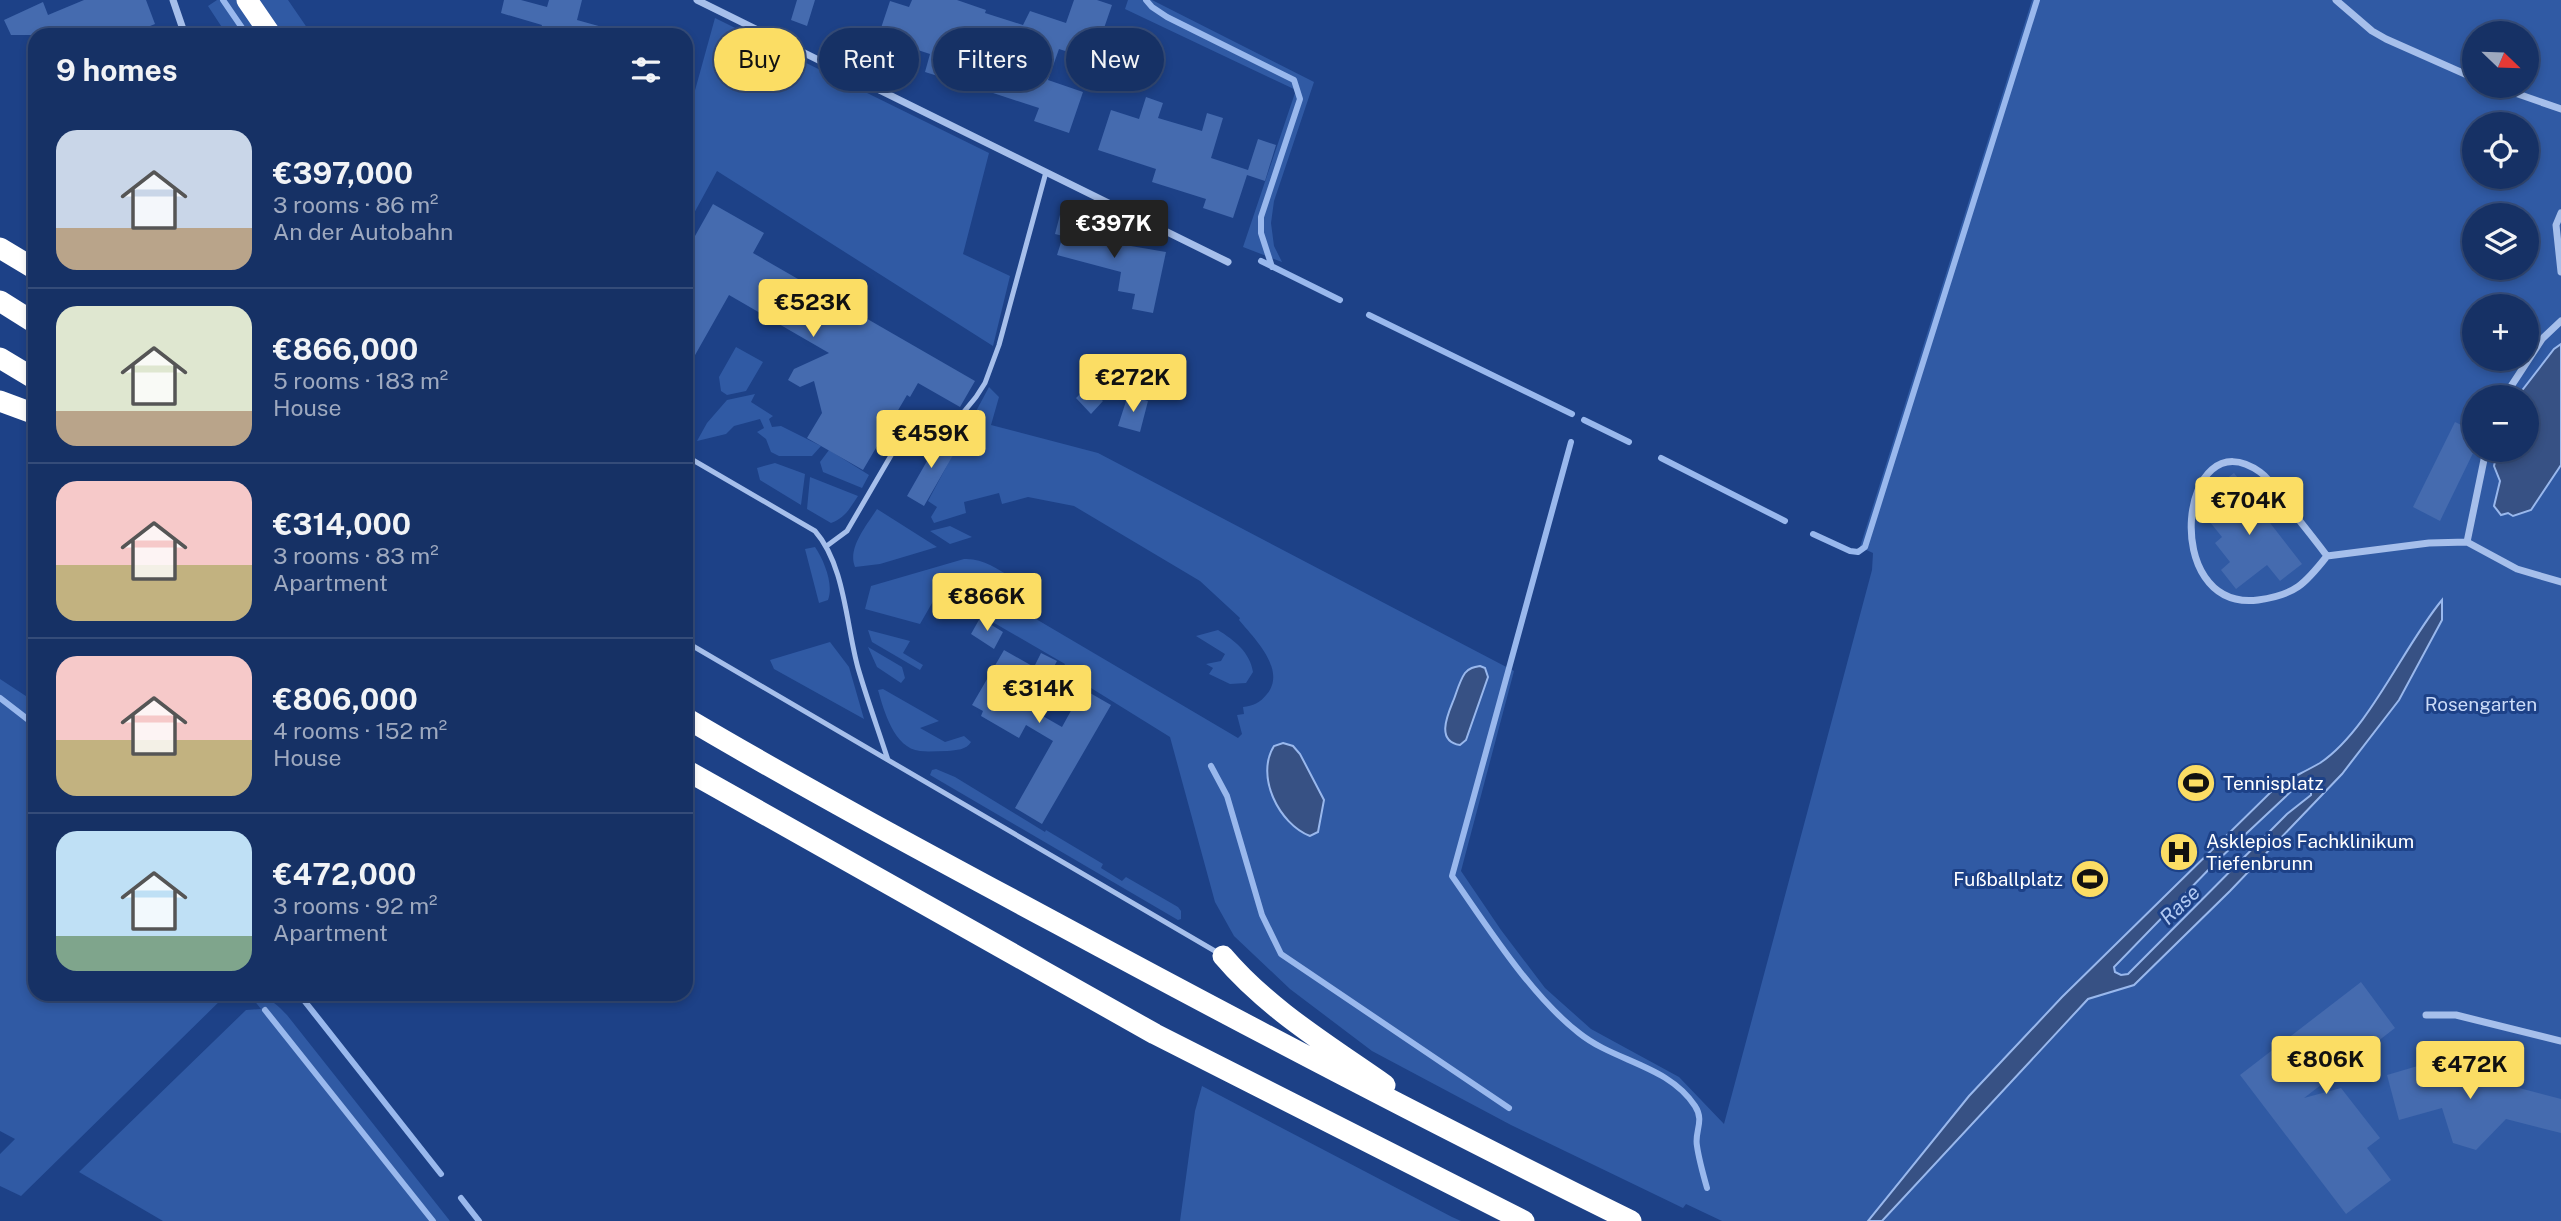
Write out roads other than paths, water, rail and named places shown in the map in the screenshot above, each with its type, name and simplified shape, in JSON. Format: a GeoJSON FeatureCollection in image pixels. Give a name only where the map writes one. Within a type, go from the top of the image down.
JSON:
{"type":"FeatureCollection","features":[{"type":"Feature","properties":{"kind":"highway"},"geometry":{"type":"LineString","coordinates":[[247,0],[266,28]]}},
{"type":"Feature","properties":{"kind":"highway"},"geometry":{"type":"LineString","coordinates":[[0,248],[28,265]]}},
{"type":"Feature","properties":{"kind":"highway"},"geometry":{"type":"LineString","coordinates":[[0,302],[28,319]]}},
{"type":"Feature","properties":{"kind":"highway"},"geometry":{"type":"LineString","coordinates":[[0,358],[28,375]]}},
{"type":"Feature","properties":{"kind":"highway"},"geometry":{"type":"LineString","coordinates":[[0,401],[28,411]]}},
{"type":"Feature","properties":{"kind":"highway"},"geometry":{"type":"LineString","coordinates":[[693,722],[802,786],[1180,990],[1462,1138],[1632,1221]]}},
{"type":"Feature","properties":{"kind":"highway"},"geometry":{"type":"LineString","coordinates":[[693,774],[1154,1034],[1524,1221]]}},
{"type":"Feature","properties":{"kind":"highway"},"geometry":{"type":"LineString","coordinates":[[1223,956],[1243,979],[1274,1007],[1462,1138]]}},
{"type":"Feature","properties":{"kind":"street"},"geometry":{"type":"LineString","coordinates":[[173,0],[183,28]]}},
{"type":"Feature","properties":{"kind":"street"},"geometry":{"type":"LineString","coordinates":[[697,0],[1228,262]]}},
{"type":"Feature","properties":{"kind":"street"},"geometry":{"type":"LineString","coordinates":[[2336,0],[2372,31],[2412,52],[2462,73]]}},
{"type":"Feature","properties":{"kind":"street"},"geometry":{"type":"LineString","coordinates":[[2529,98],[2561,109]]}},
{"type":"Feature","properties":{"kind":"street"},"geometry":{"type":"LineString","coordinates":[[2561,213],[2556,225],[2561,272]]}},
{"type":"Feature","properties":{"kind":"street"},"geometry":{"type":"LineString","coordinates":[[2512,385],[2542,339],[2561,321]]}},
{"type":"Feature","properties":{"kind":"street"},"geometry":{"type":"LineString","coordinates":[[2327,556],[2263,474],[2235,461],[2221,462],[2208,471],[2194,502],[2192,549],[2199,566],[2213,586],[2224,594],[2256,600],[2292,591],[2307,582],[2327,556],[2429,543],[2467,542],[2517,569],[2561,582]]}},
{"type":"Feature","properties":{"kind":"street"},"geometry":{"type":"LineString","coordinates":[[2467,542],[2484,462]]}},
{"type":"Feature","properties":{"kind":"street"},"geometry":{"type":"LineString","coordinates":[[2426,1015],[2456,1015],[2561,1041]]}},
{"type":"Feature","properties":{"kind":"lane"},"geometry":{"type":"LineString","coordinates":[[828,545],[847,531],[907,428],[948,425],[958,419],[976,397],[993,364],[999,345],[1046,172]]}},
{"type":"Feature","properties":{"kind":"lane"},"geometry":{"type":"LineString","coordinates":[[693,460],[815,531],[828,545],[858,666],[888,760]]}},
{"type":"Feature","properties":{"kind":"lane"},"geometry":{"type":"LineString","coordinates":[[693,646],[1223,956]]}},
{"type":"Feature","properties":{"kind":"waterway"},"geometry":{"type":"LineString","coordinates":[[223,0],[242,28]]}},
{"type":"Feature","properties":{"kind":"waterway"},"geometry":{"type":"LineString","coordinates":[[1146,0],[1167,17],[1294,80],[1300,99],[1261,217],[1261,233],[1272,267]]}},
{"type":"Feature","properties":{"kind":"waterway"},"geometry":{"type":"LineString","coordinates":[[1813,534],[1850,551],[1858,552],[1865,547],[2037,0]]}},
{"type":"Feature","properties":{"kind":"waterway"},"geometry":{"type":"LineString","coordinates":[[1261,261],[1340,300]]}},
{"type":"Feature","properties":{"kind":"waterway"},"geometry":{"type":"LineString","coordinates":[[1369,315],[1572,414]]}},
{"type":"Feature","properties":{"kind":"waterway"},"geometry":{"type":"LineString","coordinates":[[1584,420],[1629,442]]}},
{"type":"Feature","properties":{"kind":"waterway"},"geometry":{"type":"LineString","coordinates":[[1571,442],[1452,876],[1527,980],[1561,1018],[1593,1043],[1671,1081],[1684,1092],[1698,1111],[1696,1141],[1707,1188]]}},
{"type":"Feature","properties":{"kind":"waterway"},"geometry":{"type":"LineString","coordinates":[[1661,458],[1785,521]]}},
{"type":"Feature","properties":{"kind":"waterway"},"geometry":{"type":"LineString","coordinates":[[0,698],[28,720]]}},
{"type":"Feature","properties":{"kind":"waterway"},"geometry":{"type":"LineString","coordinates":[[1211,766],[1227,796],[1262,915],[1281,954],[1509,1108]]}},
{"type":"Feature","properties":{"kind":"waterway"},"geometry":{"type":"LineString","coordinates":[[305,1001],[441,1174]]}},
{"type":"Feature","properties":{"kind":"waterway"},"geometry":{"type":"LineString","coordinates":[[265,1010],[433,1221]]}},
{"type":"Feature","properties":{"kind":"waterway"},"geometry":{"type":"LineString","coordinates":[[461,1198],[479,1221]]}},
{"type":"Feature","properties":{"kind":"place","name":"Tennisplatz"},"geometry":{"type":"Point","coordinates":[2196,783]}},
{"type":"Feature","properties":{"kind":"place","name":"Asklepios Fachklinikum Tiefenbrunn"},"geometry":{"type":"Point","coordinates":[2179,852]}},
{"type":"Feature","properties":{"kind":"place","name":"Fußballplatz"},"geometry":{"type":"Point","coordinates":[2090,879]}},
{"type":"Feature","properties":{"kind":"park label","name":"Rosengarten"},"geometry":{"type":"Point","coordinates":[2481,704]}},
{"type":"Feature","properties":{"kind":"water label","name":"Rase"},"geometry":{"type":"Point","coordinates":[2180,905]}}]}
